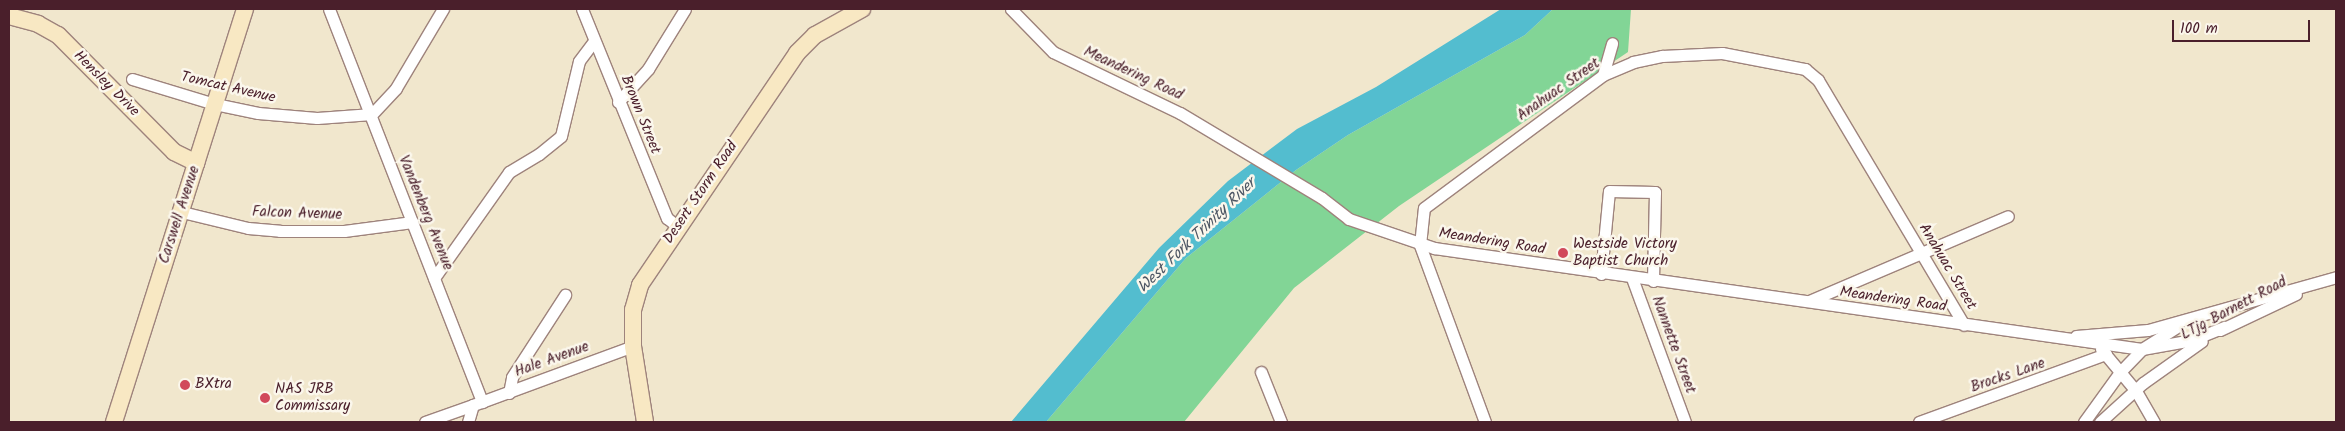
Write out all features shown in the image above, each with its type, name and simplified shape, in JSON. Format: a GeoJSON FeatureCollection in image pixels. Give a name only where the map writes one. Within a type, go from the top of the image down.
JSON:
{"type":"FeatureCollection","features":[{"type":"Feature","properties":{"kind":"street","name":"Carswell Avenue"},"geometry":{"type":"LineString","coordinates":[[114,422],[245,9]]}},
{"type":"Feature","properties":{"kind":"street","name":"Vandenberg Avenue"},"geometry":{"type":"LineString","coordinates":[[329,9],[372,114],[434,278],[478,403]]}},
{"type":"Feature","properties":{"kind":"street"},"geometry":{"type":"LineString","coordinates":[[372,114],[396,88],[443,9]]}},
{"type":"Feature","properties":{"kind":"street","name":"Brown Street"},"geometry":{"type":"LineString","coordinates":[[582,9],[618,102],[667,218],[678,227]]}},
{"type":"Feature","properties":{"kind":"street"},"geometry":{"type":"LineString","coordinates":[[618,102],[648,69],[685,9]]}},
{"type":"Feature","properties":{"kind":"street","name":"Desert Storm Road"},"geometry":{"type":"LineString","coordinates":[[645,422],[632,346],[633,310],[640,285],[796,52],[815,35],[862,9]]}},
{"type":"Feature","properties":{"kind":"street","name":"Meandering Road"},"geometry":{"type":"LineString","coordinates":[[1011,9],[1053,52],[1180,113],[1322,198],[1349,219],[1420,244],[1601,274],[2142,349],[2192,340],[2225,327]]}},
{"type":"Feature","properties":{"kind":"street","name":"Hensley Drive"},"geometry":{"type":"LineString","coordinates":[[9,16],[38,24],[58,35],[174,152],[197,163]]}},
{"type":"Feature","properties":{"kind":"street"},"geometry":{"type":"LineString","coordinates":[[434,278],[509,172],[540,154],[561,136],[579,61],[594,41]]}},
{"type":"Feature","properties":{"kind":"street"},"geometry":{"type":"LineString","coordinates":[[1603,75],[1612,43]]}},
{"type":"Feature","properties":{"kind":"street","name":"Anahuac Street"},"geometry":{"type":"LineString","coordinates":[[1485,422],[1420,244],[1424,208],[1603,75],[1632,62],[1662,56],[1714,54],[1806,69],[1818,80],[1964,325]]}},
{"type":"Feature","properties":{"kind":"street","name":"Tomcat Avenue"},"geometry":{"type":"LineString","coordinates":[[132,79],[215,104],[284,116],[317,118],[372,114]]}},
{"type":"Feature","properties":{"kind":"street"},"geometry":{"type":"LineString","coordinates":[[1601,274],[1609,191],[1655,192],[1653,281]]}},
{"type":"Feature","properties":{"kind":"street","name":"Falcon Avenue"},"geometry":{"type":"LineString","coordinates":[[182,212],[248,228],[280,231],[344,231],[412,222]]}},
{"type":"Feature","properties":{"kind":"street"},"geometry":{"type":"LineString","coordinates":[[1807,302],[2008,216]]}},
{"type":"Feature","properties":{"kind":"street","name":"Meandering Road"},"geometry":{"type":"LineString","coordinates":[[2062,338],[2148,330],[2192,320],[2250,299],[2315,284],[2336,277]]}},
{"type":"Feature","properties":{"kind":"street","name":"Nannette Street"},"geometry":{"type":"LineString","coordinates":[[1632,278],[1685,422]]}},
{"type":"Feature","properties":{"kind":"street","name":"LTjg Barnett Road"},"geometry":{"type":"LineString","coordinates":[[2100,422],[2183,353],[2225,327],[2315,284]]}},
{"type":"Feature","properties":{"kind":"street"},"geometry":{"type":"LineString","coordinates":[[509,393],[512,377],[566,295]]}},
{"type":"Feature","properties":{"kind":"street","name":"LTjg Barnett Road"},"geometry":{"type":"LineString","coordinates":[[2084,422],[2120,372],[2142,349],[2192,320]]}},
{"type":"Feature","properties":{"kind":"street"},"geometry":{"type":"LineString","coordinates":[[2098,344],[2136,391],[2154,422]]}},
{"type":"Feature","properties":{"kind":"street","name":"Hale Avenue"},"geometry":{"type":"LineString","coordinates":[[425,422],[509,393],[632,346]]}},
{"type":"Feature","properties":{"kind":"street","name":"Brocks Lane"},"geometry":{"type":"LineString","coordinates":[[1919,422],[2106,354]]}},
{"type":"Feature","properties":{"kind":"street"},"geometry":{"type":"LineString","coordinates":[[1261,372],[1281,422]]}},
{"type":"Feature","properties":{"kind":"street"},"geometry":{"type":"LineString","coordinates":[[468,422],[478,403]]}},
{"type":"Feature","properties":{"kind":"green space"},"geometry":{"type":"Polygon","coordinates":[[[1553,9],[1631,9],[1628,52],[1399,206],[1294,288],[1184,422],[1046,422],[1186,258],[1296,170],[1348,135],[1525,35],[1553,9]]]}},
{"type":"Feature","properties":{"kind":"water","name":"West Fork Trinity River"},"geometry":{"type":"Polygon","coordinates":[[[1501,9],[1553,9],[1525,35],[1348,135],[1296,170],[1186,258],[1046,422],[1011,422],[1159,248],[1228,181],[1297,129],[1376,87],[1501,9]]]}},
{"type":"Feature","properties":{"kind":"place","name":"Westside Victory Baptist Church"},"geometry":{"type":"Point","coordinates":[1563,253]}},
{"type":"Feature","properties":{"kind":"place","name":"BXtra"},"geometry":{"type":"Point","coordinates":[185,385]}},
{"type":"Feature","properties":{"kind":"place","name":"NAS JRB Commissary"},"geometry":{"type":"Point","coordinates":[265,398]}}]}
